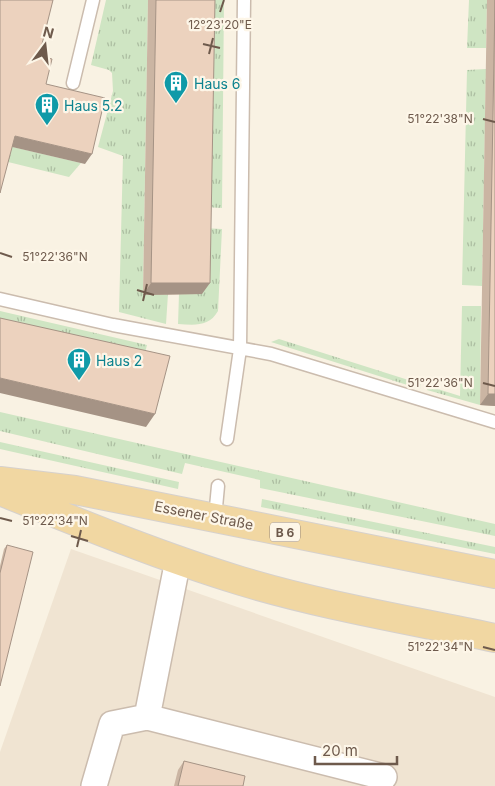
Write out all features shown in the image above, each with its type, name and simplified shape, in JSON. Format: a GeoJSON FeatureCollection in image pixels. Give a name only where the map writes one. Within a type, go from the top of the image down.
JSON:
{"type":"FeatureCollection","features":[{"type":"Feature","properties":{"kind":"main road","name":"Essener Straße"},"geometry":{"type":"LineString","coordinates":[[0,481],[75,490],[495,574]]}},
{"type":"Feature","properties":{"kind":"main road"},"geometry":{"type":"LineString","coordinates":[[0,491],[178,560],[241,581],[307,598],[495,638]]}},
{"type":"Feature","properties":{"kind":"street"},"geometry":{"type":"LineString","coordinates":[[147,717],[178,560]]}},
{"type":"Feature","properties":{"kind":"street"},"geometry":{"type":"LineString","coordinates":[[94,786],[112,724],[147,717],[384,777]]}},
{"type":"Feature","properties":{"kind":"lane"},"geometry":{"type":"LineString","coordinates":[[73,83],[93,0]]}},
{"type":"Feature","properties":{"kind":"lane"},"geometry":{"type":"LineString","coordinates":[[227,439],[240,349],[244,0]]}},
{"type":"Feature","properties":{"kind":"lane"},"geometry":{"type":"LineString","coordinates":[[0,299],[113,326],[271,354],[495,422]]}},
{"type":"Feature","properties":{"kind":"lane"},"geometry":{"type":"LineString","coordinates":[[215,518],[218,486]]}},
{"type":"Feature","properties":{"kind":"shaded area"},"geometry":{"type":"Polygon","coordinates":[[[71,549],[495,697],[495,786],[0,786],[0,752],[71,549]]]}},
{"type":"Feature","properties":{"kind":"green space"},"geometry":{"type":"Polygon","coordinates":[[[106,0],[148,0],[143,294],[168,294],[166,324],[119,312],[123,156],[98,147],[113,91],[112,73],[109,70],[91,65],[106,0]]]}},
{"type":"Feature","properties":{"kind":"green space"},"geometry":{"type":"Polygon","coordinates":[[[207,0],[224,0],[222,208],[204,207],[207,0]]]}},
{"type":"Feature","properties":{"kind":"green space"},"geometry":{"type":"Polygon","coordinates":[[[469,0],[487,0],[486,48],[467,48],[469,0]]]}},
{"type":"Feature","properties":{"kind":"green space"},"geometry":{"type":"Polygon","coordinates":[[[486,69],[482,286],[462,285],[467,70],[486,69]]]}},
{"type":"Feature","properties":{"kind":"green space"},"geometry":{"type":"Polygon","coordinates":[[[0,144],[81,163],[69,177],[0,160],[0,144]]]}},
{"type":"Feature","properties":{"kind":"green space"},"geometry":{"type":"Polygon","coordinates":[[[203,228],[222,229],[218,311],[210,320],[201,324],[178,324],[179,294],[203,228]]]}},
{"type":"Feature","properties":{"kind":"green space"},"geometry":{"type":"Polygon","coordinates":[[[462,306],[481,306],[480,405],[427,390],[428,386],[460,396],[462,306]]]}},
{"type":"Feature","properties":{"kind":"green space"},"geometry":{"type":"Polygon","coordinates":[[[0,311],[147,345],[142,365],[0,333],[0,311]]]}},
{"type":"Feature","properties":{"kind":"green space"},"geometry":{"type":"Polygon","coordinates":[[[279,339],[421,384],[420,389],[271,342],[279,339]]]}},
{"type":"Feature","properties":{"kind":"green space"},"geometry":{"type":"Polygon","coordinates":[[[0,412],[495,524],[495,536],[260,488],[260,480],[185,463],[182,474],[0,431],[0,412]]]}},
{"type":"Feature","properties":{"kind":"green space"},"geometry":{"type":"Polygon","coordinates":[[[0,442],[179,482],[178,489],[0,449],[0,442]]]}},
{"type":"Feature","properties":{"kind":"green space"},"geometry":{"type":"Polygon","coordinates":[[[262,499],[495,547],[495,554],[261,507],[262,499]]]}},
{"type":"Feature","properties":{"kind":"building"},"geometry":{"type":"Polygon","coordinates":[[[0,0],[53,0],[39,56],[52,59],[46,84],[105,98],[92,154],[15,136],[0,193],[0,0]]]}},
{"type":"Feature","properties":{"kind":"building","name":"Haus 6"},"geometry":{"type":"Polygon","coordinates":[[[156,0],[215,0],[210,283],[151,283],[156,0]]]}},
{"type":"Feature","properties":{"kind":"building"},"geometry":{"type":"Polygon","coordinates":[[[495,0],[495,394],[488,394],[495,0]]]}},
{"type":"Feature","properties":{"kind":"building","name":"Haus 2"},"geometry":{"type":"Polygon","coordinates":[[[0,318],[170,356],[155,414],[0,378],[0,318]]]}},
{"type":"Feature","properties":{"kind":"building"},"geometry":{"type":"Polygon","coordinates":[[[7,545],[33,552],[0,686],[0,573],[7,545]]]}},
{"type":"Feature","properties":{"kind":"building"},"geometry":{"type":"Polygon","coordinates":[[[184,761],[245,776],[243,786],[178,786],[184,761]]]}},
{"type":"Feature","properties":{"kind":"place","name":"Haus 6"},"geometry":{"type":"Point","coordinates":[176,104]}},
{"type":"Feature","properties":{"kind":"place","name":"Haus 5.2"},"geometry":{"type":"Point","coordinates":[47,126]}},
{"type":"Feature","properties":{"kind":"place","name":"Haus 2"},"geometry":{"type":"Point","coordinates":[79,381]}}]}
